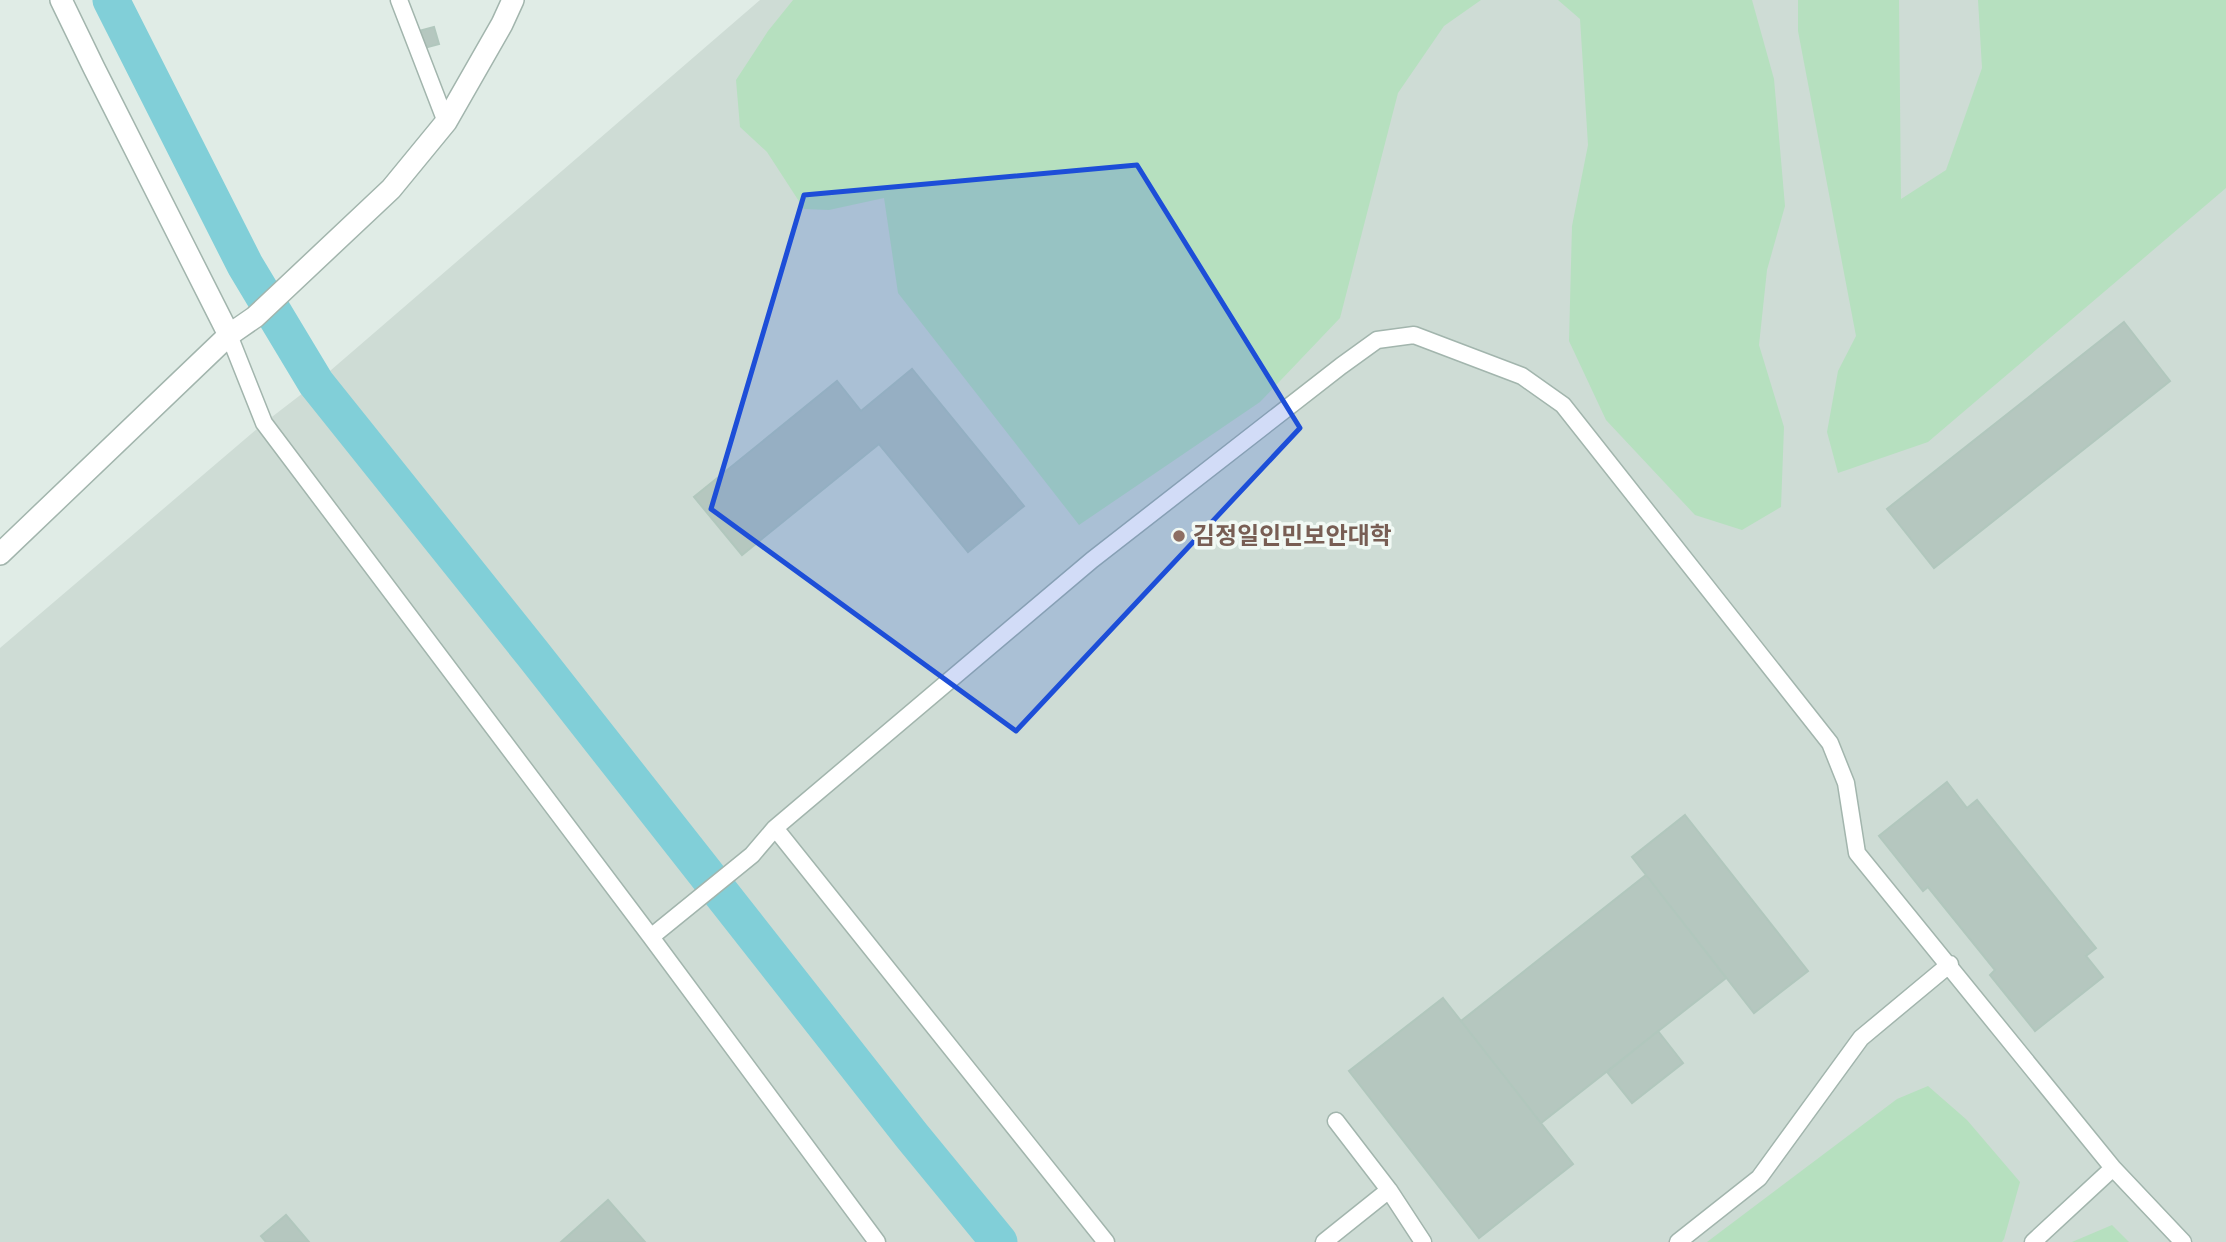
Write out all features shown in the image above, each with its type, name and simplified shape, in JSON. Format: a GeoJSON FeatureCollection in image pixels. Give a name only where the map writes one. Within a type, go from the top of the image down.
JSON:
{"type":"FeatureCollection","features":[{"type":"Feature","properties":{"kind":"street"},"geometry":{"type":"LineString","coordinates":[[61,0],[229,335]]}},
{"type":"Feature","properties":{"kind":"street"},"geometry":{"type":"LineString","coordinates":[[0,554],[229,335],[255,317],[391,189],[446,122],[513,0]]}},
{"type":"Feature","properties":{"kind":"lane"},"geometry":{"type":"LineString","coordinates":[[398,0],[446,122]]}},
{"type":"Feature","properties":{"kind":"lane"},"geometry":{"type":"LineString","coordinates":[[229,335],[264,423],[877,1242]]}},
{"type":"Feature","properties":{"kind":"lane"},"geometry":{"type":"LineString","coordinates":[[651,937],[752,855],[775,828],[1092,560],[1377,340],[1414,335],[1522,376],[1563,405],[1830,743],[1846,783],[1857,853],[1950,964],[2113,1168],[2183,1242]]}},
{"type":"Feature","properties":{"kind":"lane"},"geometry":{"type":"LineString","coordinates":[[775,828],[1106,1242]]}},
{"type":"Feature","properties":{"kind":"lane"},"geometry":{"type":"LineString","coordinates":[[1678,1242],[1759,1178],[1861,1038],[1950,964]]}},
{"type":"Feature","properties":{"kind":"lane"},"geometry":{"type":"LineString","coordinates":[[1336,1121],[1389,1190],[1423,1242]]}},
{"type":"Feature","properties":{"kind":"lane"},"geometry":{"type":"LineString","coordinates":[[2033,1242],[2113,1168]]}},
{"type":"Feature","properties":{"kind":"lane"},"geometry":{"type":"LineString","coordinates":[[1324,1242],[1389,1190]]}},
{"type":"Feature","properties":{"kind":"highlighted area"},"geometry":{"type":"Polygon","coordinates":[[[1137,165],[1300,428],[1016,731],[711,509],[804,195],[1137,165]]]}},
{"type":"Feature","properties":{"kind":"shaded area","name":"김정일인민보안대학"},"geometry":{"type":"Polygon","coordinates":[[[760,0],[2226,0],[2226,1242],[0,1242],[0,648],[264,423],[316,383],[760,0]]]}},
{"type":"Feature","properties":{"kind":"green space"},"geometry":{"type":"Polygon","coordinates":[[[793,0],[1481,0],[1444,26],[1398,93],[1340,318],[1260,402],[1079,525],[898,293],[884,198],[829,210],[804,209],[767,152],[740,127],[736,80],[768,31],[793,0]]]}},
{"type":"Feature","properties":{"kind":"green space"},"geometry":{"type":"Polygon","coordinates":[[[1558,0],[1752,0],[1774,79],[1785,206],[1767,270],[1759,345],[1784,427],[1781,507],[1742,530],[1695,515],[1606,420],[1569,341],[1572,226],[1588,145],[1580,19],[1558,0]]]}},
{"type":"Feature","properties":{"kind":"green space"},"geometry":{"type":"Polygon","coordinates":[[[1798,0],[1899,0],[1901,199],[1946,170],[1982,68],[1978,0],[2226,0],[2226,188],[1928,442],[1838,473],[1827,432],[1838,371],[1856,336],[1798,31],[1798,0]]]}},
{"type":"Feature","properties":{"kind":"green space"},"geometry":{"type":"Polygon","coordinates":[[[1928,1086],[1967,1120],[2020,1182],[2002,1242],[1707,1242],[1897,1099],[1928,1086]]]}},
{"type":"Feature","properties":{"kind":"green space"},"geometry":{"type":"Polygon","coordinates":[[[2112,1225],[2129,1242],[2072,1242],[2112,1225]]]}},
{"type":"Feature","properties":{"kind":"building"},"geometry":{"type":"Polygon","coordinates":[[[434,27],[439,44],[424,48],[419,31],[434,27]]]}},
{"type":"Feature","properties":{"kind":"building"},"geometry":{"type":"Polygon","coordinates":[[[2124,322],[2170,381],[1934,568],[1887,509],[2124,322]]]}},
{"type":"Feature","properties":{"kind":"building"},"geometry":{"type":"Polygon","coordinates":[[[912,369],[1024,506],[968,552],[879,444],[742,555],[694,497],[837,381],[861,411],[912,369]]]}},
{"type":"Feature","properties":{"kind":"building"},"geometry":{"type":"Polygon","coordinates":[[[1947,782],[1967,808],[1977,800],[2096,948],[2086,956],[2103,977],[2035,1031],[1990,975],[1995,970],[1928,887],[1923,891],[1879,836],[1947,782]]]}},
{"type":"Feature","properties":{"kind":"building"},"geometry":{"type":"Polygon","coordinates":[[[1685,815],[1808,971],[1754,1013],[1632,857],[1685,815]]]}},
{"type":"Feature","properties":{"kind":"building"},"geometry":{"type":"Polygon","coordinates":[[[1646,875],[1726,978],[1541,1123],[1461,1021],[1646,875]]]}},
{"type":"Feature","properties":{"kind":"building"},"geometry":{"type":"Polygon","coordinates":[[[1443,998],[1573,1164],[1479,1238],[1349,1071],[1443,998]]]}},
{"type":"Feature","properties":{"kind":"building"},"geometry":{"type":"Polygon","coordinates":[[[1658,1031],[1683,1063],[1632,1103],[1607,1072],[1658,1031]]]}},
{"type":"Feature","properties":{"kind":"building"},"geometry":{"type":"Polygon","coordinates":[[[608,1200],[645,1242],[561,1242],[608,1200]]]}},
{"type":"Feature","properties":{"kind":"building"},"geometry":{"type":"Polygon","coordinates":[[[286,1215],[309,1242],[266,1242],[261,1236],[286,1215]]]}},
{"type":"Feature","properties":{"kind":"waterway"},"geometry":{"type":"LineString","coordinates":[[111,0],[245,265],[316,383],[912,1136],[999,1242]]}},
{"type":"Feature","properties":{"kind":"place","name":"김정일인민보안대학"},"geometry":{"type":"Point","coordinates":[1179,536]}}]}
